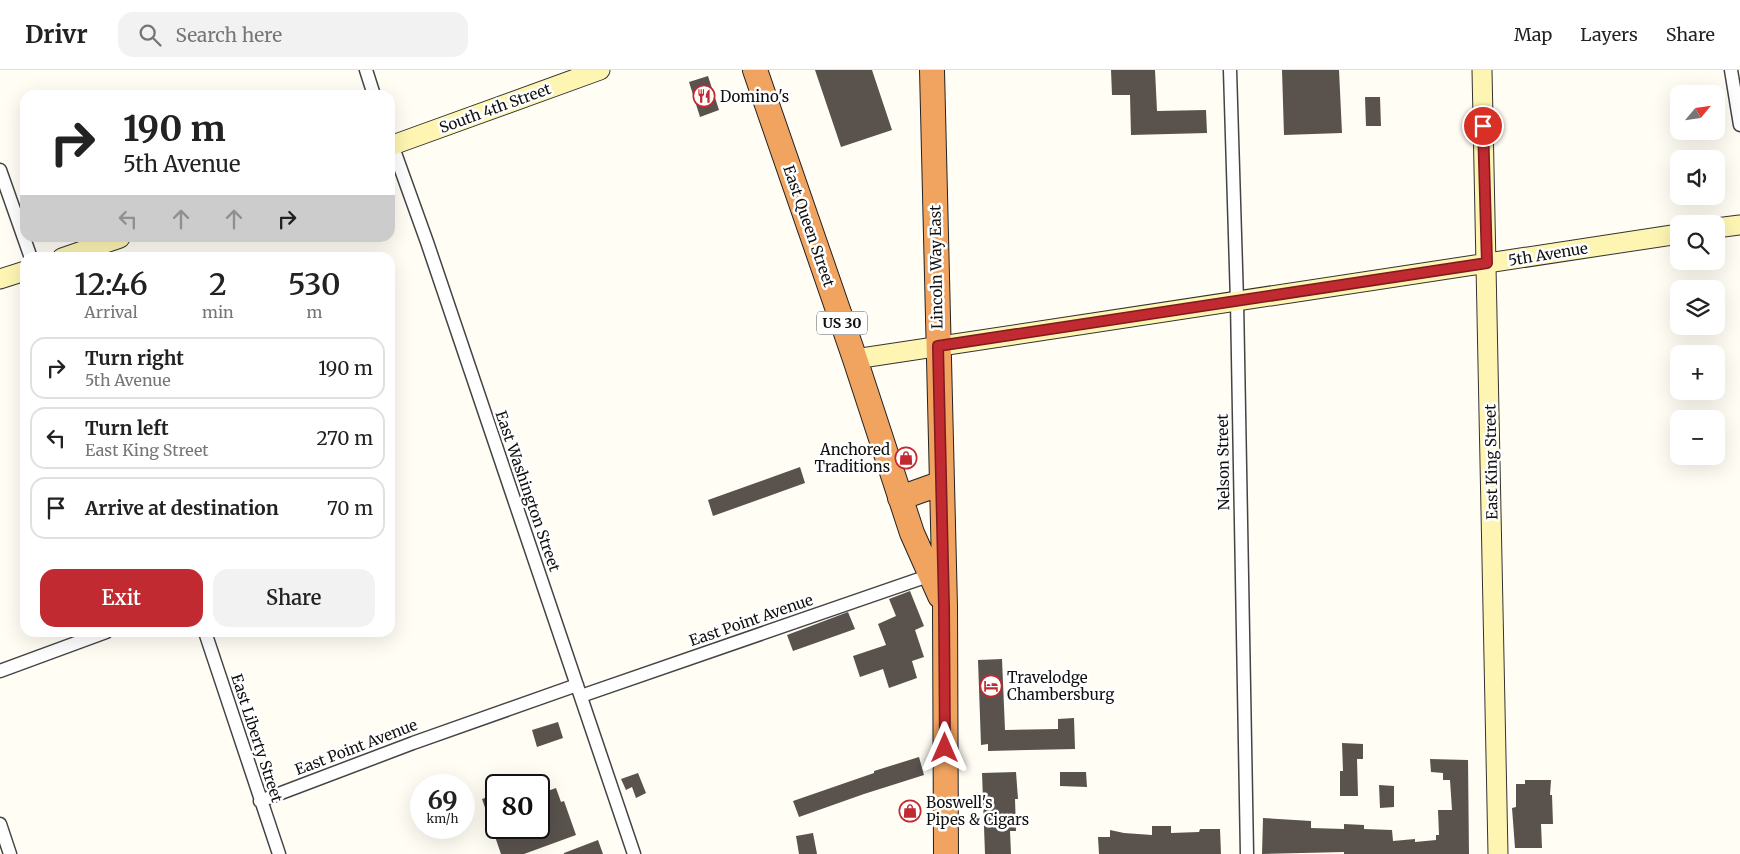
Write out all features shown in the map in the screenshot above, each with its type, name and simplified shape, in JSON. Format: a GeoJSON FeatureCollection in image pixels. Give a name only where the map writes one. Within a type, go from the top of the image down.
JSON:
{"type":"FeatureCollection","features":[{"type":"Feature","properties":{"kind":"highway","name":"East Queen Street"},"geometry":{"type":"LineString","coordinates":[[755,70],[855,359],[912,533],[944,607]]}},
{"type":"Feature","properties":{"kind":"highway","name":"Lincoln Way East"},"geometry":{"type":"LineString","coordinates":[[932,70],[942,483],[946,854]]}},
{"type":"Feature","properties":{"kind":"highway"},"geometry":{"type":"LineString","coordinates":[[900,498],[942,483]]}},
{"type":"Feature","properties":{"kind":"street"},"geometry":{"type":"LineString","coordinates":[[366,70],[372,90]]}},
{"type":"Feature","properties":{"kind":"street","name":"South 4th Street"},"geometry":{"type":"LineString","coordinates":[[395,142],[600,70]]}},
{"type":"Feature","properties":{"kind":"street","name":"Nelson Street"},"geometry":{"type":"LineString","coordinates":[[1230,70],[1237,301],[1247,854]]}},
{"type":"Feature","properties":{"kind":"street","name":"East King Street"},"geometry":{"type":"LineString","coordinates":[[1482,70],[1498,854]]}},
{"type":"Feature","properties":{"kind":"street"},"geometry":{"type":"LineString","coordinates":[[1732,70],[1740,125]]}},
{"type":"Feature","properties":{"kind":"street","name":"East Washington Street"},"geometry":{"type":"LineString","coordinates":[[395,154],[427,242],[634,854]]}},
{"type":"Feature","properties":{"kind":"street"},"geometry":{"type":"LineString","coordinates":[[0,170],[20,227]]}},
{"type":"Feature","properties":{"kind":"street"},"geometry":{"type":"LineString","coordinates":[[1725,227],[1740,225]]}},
{"type":"Feature","properties":{"kind":"street","name":"5th Avenue"},"geometry":{"type":"LineString","coordinates":[[855,359],[1670,235]]}},
{"type":"Feature","properties":{"kind":"street"},"geometry":{"type":"LineString","coordinates":[[83,252],[110,242]]}},
{"type":"Feature","properties":{"kind":"street"},"geometry":{"type":"LineString","coordinates":[[0,279],[20,272]]}},
{"type":"Feature","properties":{"kind":"street","name":"East Point Avenue"},"geometry":{"type":"LineString","coordinates":[[260,801],[413,743],[931,575]]}},
{"type":"Feature","properties":{"kind":"street"},"geometry":{"type":"LineString","coordinates":[[0,671],[92,637]]}},
{"type":"Feature","properties":{"kind":"street","name":"East Liberty Street"},"geometry":{"type":"LineString","coordinates":[[207,637],[279,854]]}},
{"type":"Feature","properties":{"kind":"street"},"geometry":{"type":"LineString","coordinates":[[0,824],[10,854]]}},
{"type":"Feature","properties":{"kind":"building"},"geometry":{"type":"Polygon","coordinates":[[[815,70],[872,70],[892,130],[841,147],[815,70]]]}},
{"type":"Feature","properties":{"kind":"building"},"geometry":{"type":"Polygon","coordinates":[[[1111,70],[1155,70],[1157,111],[1206,110],[1207,133],[1131,135],[1130,95],[1112,95],[1111,70]]]}},
{"type":"Feature","properties":{"kind":"building"},"geometry":{"type":"Polygon","coordinates":[[[1282,70],[1339,70],[1342,133],[1284,135],[1282,70]]]}},
{"type":"Feature","properties":{"kind":"building","name":"Domino's"},"geometry":{"type":"Polygon","coordinates":[[[708,76],[719,110],[700,117],[689,82],[708,76]]]}},
{"type":"Feature","properties":{"kind":"building"},"geometry":{"type":"Polygon","coordinates":[[[1365,97],[1380,97],[1381,126],[1366,126],[1365,97]]]}},
{"type":"Feature","properties":{"kind":"building"},"geometry":{"type":"Polygon","coordinates":[[[800,467],[805,483],[713,516],[708,500],[800,467]]]}},
{"type":"Feature","properties":{"kind":"building"},"geometry":{"type":"Polygon","coordinates":[[[910,591],[924,626],[915,630],[924,657],[912,661],[917,678],[889,688],[883,669],[860,677],[853,656],[886,645],[878,624],[896,616],[889,599],[910,591]]]}},
{"type":"Feature","properties":{"kind":"building"},"geometry":{"type":"Polygon","coordinates":[[[848,612],[855,629],[793,651],[787,635],[848,612]]]}},
{"type":"Feature","properties":{"kind":"building","name":"Travelodge Chambersburg"},"geometry":{"type":"Polygon","coordinates":[[[1002,659],[1005,730],[1058,729],[1058,719],[1074,718],[1075,749],[988,751],[988,744],[981,745],[978,660],[1002,659]]]}},
{"type":"Feature","properties":{"kind":"building"},"geometry":{"type":"Polygon","coordinates":[[[558,722],[563,738],[537,747],[532,730],[558,722]]]}},
{"type":"Feature","properties":{"kind":"building"},"geometry":{"type":"Polygon","coordinates":[[[1342,743],[1363,744],[1363,759],[1357,759],[1358,796],[1340,796],[1340,771],[1343,771],[1342,743]]]}},
{"type":"Feature","properties":{"kind":"building"},"geometry":{"type":"Polygon","coordinates":[[[919,757],[924,775],[799,817],[793,801],[874,773],[874,771],[919,757]]]}},
{"type":"Feature","properties":{"kind":"building"},"geometry":{"type":"Polygon","coordinates":[[[1430,759],[1468,760],[1469,854],[1344,854],[1344,852],[1262,854],[1263,818],[1311,821],[1311,828],[1344,829],[1344,824],[1364,825],[1364,829],[1392,830],[1393,841],[1415,839],[1415,842],[1436,840],[1436,835],[1439,835],[1438,810],[1452,810],[1450,780],[1443,780],[1443,773],[1431,772],[1430,759]]]}},
{"type":"Feature","properties":{"kind":"building"},"geometry":{"type":"Polygon","coordinates":[[[1016,772],[1018,799],[1015,799],[1016,831],[1010,831],[1011,854],[985,854],[982,773],[1016,772]]]}},
{"type":"Feature","properties":{"kind":"building"},"geometry":{"type":"Polygon","coordinates":[[[1060,772],[1086,772],[1087,787],[1060,786],[1060,772]]]}},
{"type":"Feature","properties":{"kind":"building"},"geometry":{"type":"Polygon","coordinates":[[[638,773],[646,793],[636,798],[632,787],[626,790],[621,779],[638,773]]]}},
{"type":"Feature","properties":{"kind":"building"},"geometry":{"type":"Polygon","coordinates":[[[1525,780],[1551,780],[1550,795],[1552,795],[1553,824],[1541,824],[1542,848],[1515,848],[1512,808],[1516,807],[1516,784],[1525,784],[1525,780]]]}},
{"type":"Feature","properties":{"kind":"building"},"geometry":{"type":"Polygon","coordinates":[[[1379,785],[1394,786],[1394,807],[1380,808],[1379,785]]]}},
{"type":"Feature","properties":{"kind":"building"},"geometry":{"type":"Polygon","coordinates":[[[556,788],[561,802],[564,801],[576,835],[524,854],[501,854],[496,839],[550,839],[550,790],[556,788]]]}},
{"type":"Feature","properties":{"kind":"building"},"geometry":{"type":"Polygon","coordinates":[[[1152,826],[1171,826],[1171,833],[1199,832],[1200,829],[1220,829],[1221,854],[1099,854],[1098,837],[1110,837],[1110,830],[1152,835],[1152,826]]]}},
{"type":"Feature","properties":{"kind":"building"},"geometry":{"type":"Polygon","coordinates":[[[813,833],[817,854],[799,854],[796,836],[813,833]]]}},
{"type":"Feature","properties":{"kind":"building"},"geometry":{"type":"Polygon","coordinates":[[[598,840],[603,854],[564,854],[564,853],[598,840]]]}},
{"type":"Feature","properties":{"kind":"place","name":"Domino's"},"geometry":{"type":"Point","coordinates":[704,96]}},
{"type":"Feature","properties":{"kind":"place","name":"Anchored Traditions"},"geometry":{"type":"Point","coordinates":[906,458]}},
{"type":"Feature","properties":{"kind":"place","name":"Travelodge Chambersburg"},"geometry":{"type":"Point","coordinates":[991,686]}},
{"type":"Feature","properties":{"kind":"place","name":"Boswell's Pipes & Cigars"},"geometry":{"type":"Point","coordinates":[910,811]}},
{"type":"Feature","properties":{"kind":"route"},"geometry":{"type":"LineString","coordinates":[[945,748],[942,483],[938,346],[1487,263],[1483,126]]}}]}
